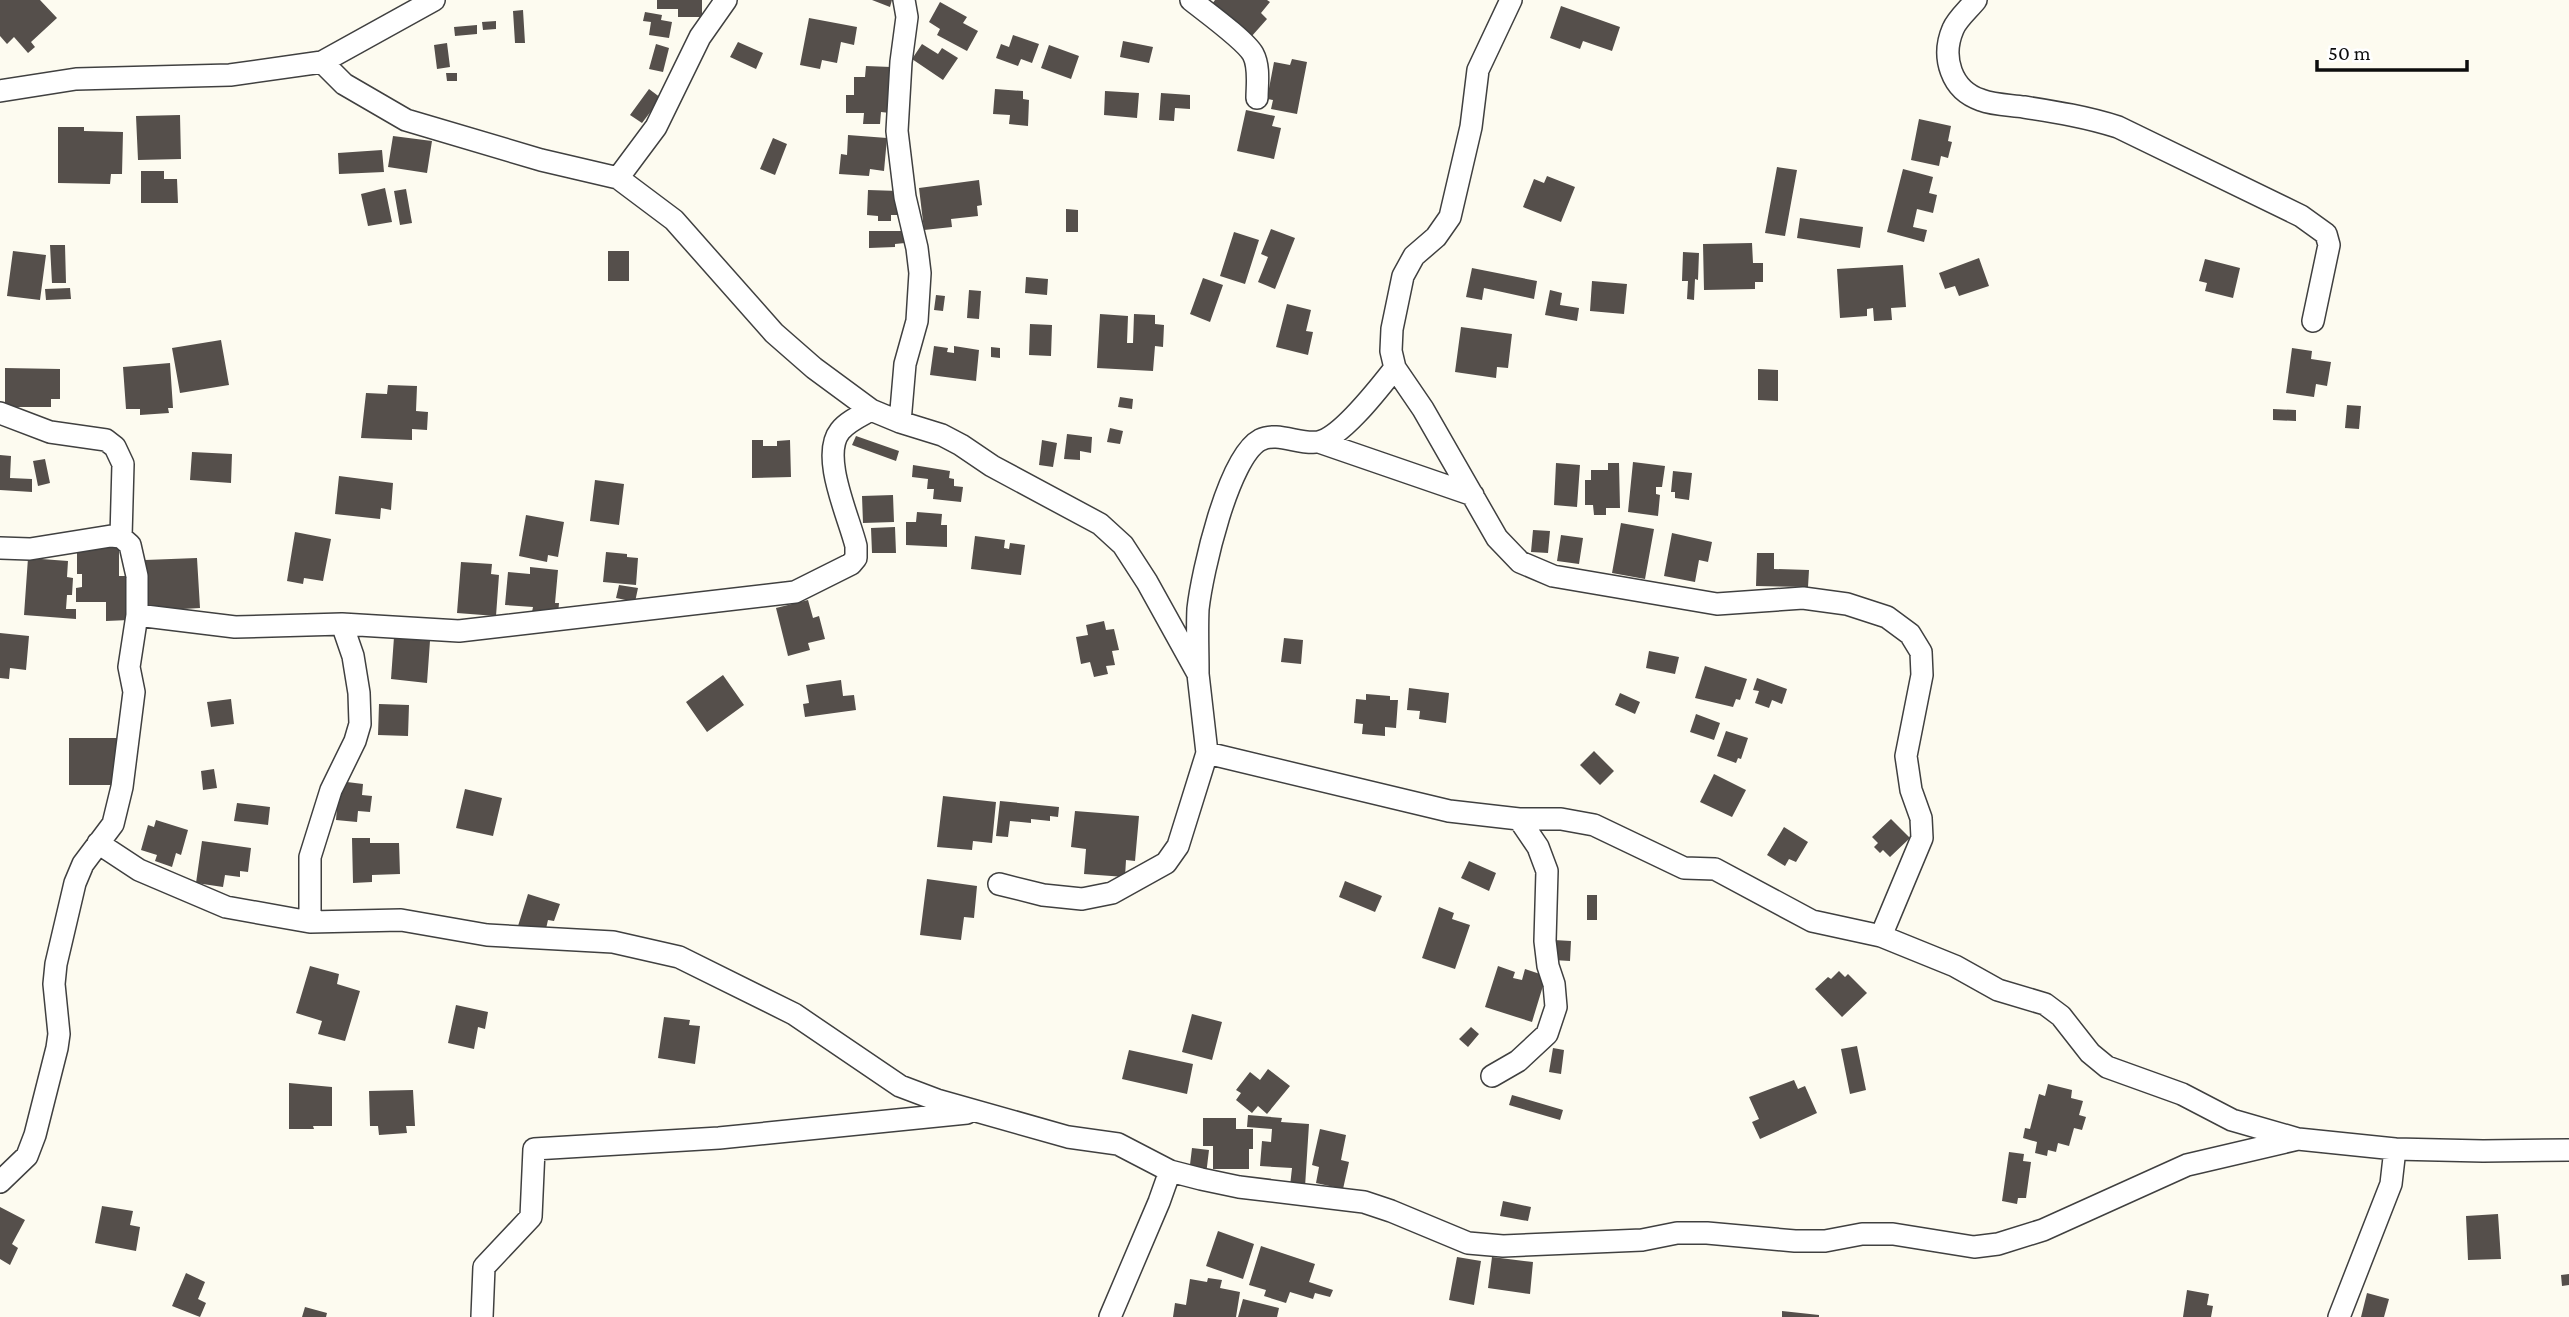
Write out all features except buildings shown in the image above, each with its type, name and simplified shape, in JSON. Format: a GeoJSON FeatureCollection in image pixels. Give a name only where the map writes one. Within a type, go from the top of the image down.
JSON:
{"type":"FeatureCollection","features":[{"type":"Feature","properties":{"kind":"street"},"geometry":{"type":"LineString","coordinates":[[0,91],[76,79],[230,75],[322,62],[435,0]]}},
{"type":"Feature","properties":{"kind":"street"},"geometry":{"type":"LineString","coordinates":[[618,178],[656,127],[700,37],[726,0]]}},
{"type":"Feature","properties":{"kind":"street"},"geometry":{"type":"LineString","coordinates":[[900,422],[905,364],[917,321],[920,273],[905,197],[897,131],[907,17],[904,0]]}},
{"type":"Feature","properties":{"kind":"street"},"geometry":{"type":"LineString","coordinates":[[1191,0],[1230,31],[1253,54],[1257,72],[1257,98]]}},
{"type":"Feature","properties":{"kind":"street"},"geometry":{"type":"LineString","coordinates":[[1511,0],[1478,70],[1471,127],[1450,217],[1436,237],[1414,256],[1403,276],[1392,329],[1391,351],[1395,368],[1423,409],[1497,538],[1520,562],[1553,576],[1717,604],[1803,598],[1847,604],[1888,617],[1910,634],[1921,652],[1922,675],[1906,756],[1911,790],[1921,818],[1922,838],[1881,936]]}},
{"type":"Feature","properties":{"kind":"street"},"geometry":{"type":"LineString","coordinates":[[1976,0],[1954,26],[1948,44],[1953,78],[1963,90],[1981,100],[2089,117],[2119,127],[2301,216],[2326,234],[2329,245],[2313,321]]}},
{"type":"Feature","properties":{"kind":"street"},"geometry":{"type":"LineString","coordinates":[[322,62],[344,84],[406,120],[541,160],[618,178],[674,220],[774,333],[814,368],[871,410],[942,435],[992,466],[1100,524],[1124,545],[1198,674]]}},
{"type":"Feature","properties":{"kind":"street"},"geometry":{"type":"LineString","coordinates":[[1319,442],[1343,427],[1395,368]]}},
{"type":"Feature","properties":{"kind":"street"},"geometry":{"type":"LineString","coordinates":[[137,615],[234,627],[342,624],[459,631],[795,592],[851,564],[856,558],[856,546],[832,462],[832,447],[838,433],[846,425],[871,410]]}},
{"type":"Feature","properties":{"kind":"street"},"geometry":{"type":"LineString","coordinates":[[0,413],[50,432],[106,440],[115,447],[123,464],[121,537]]}},
{"type":"Feature","properties":{"kind":"street"},"geometry":{"type":"LineString","coordinates":[[999,884],[1043,895],[1083,899],[1112,893],[1166,863],[1178,846],[1207,752],[1198,674],[1198,611],[1202,581],[1228,489],[1250,446],[1263,438],[1319,442],[1473,495]]}},
{"type":"Feature","properties":{"kind":"street"},"geometry":{"type":"LineString","coordinates":[[0,548],[30,549],[111,536],[121,537],[131,545],[137,576],[137,615],[129,667],[134,692],[122,787],[113,824],[83,864],[75,883],[56,964],[54,984],[59,1034],[57,1048],[35,1135],[27,1156],[0,1182]]}},
{"type":"Feature","properties":{"kind":"street"},"geometry":{"type":"LineString","coordinates":[[310,922],[310,857],[331,790],[355,741],[360,724],[359,693],[353,656],[342,624]]}},
{"type":"Feature","properties":{"kind":"street"},"geometry":{"type":"LineString","coordinates":[[1207,752],[1449,811],[1519,819],[1561,819],[1594,825],[1684,868],[1696,870],[1707,867],[1726,874],[1812,921],[1881,936],[1955,966],[1998,990],[2045,1004],[2061,1016],[2091,1053],[2107,1067],[2182,1094],[2232,1120],[2298,1139],[2395,1149],[2569,1150]]}},
{"type":"Feature","properties":{"kind":"street"},"geometry":{"type":"LineString","coordinates":[[1492,1076],[1518,1061],[1547,1034],[1556,1007],[1555,984],[1548,965],[1545,941],[1547,871],[1538,847],[1519,819]]}},
{"type":"Feature","properties":{"kind":"street"},"geometry":{"type":"LineString","coordinates":[[98,843],[139,870],[226,907],[310,922],[401,920],[487,935],[613,942],[679,957],[794,1014],[900,1086],[1068,1137],[1118,1144],[1170,1171],[1239,1187],[1364,1202],[1468,1244],[1642,1240],[1677,1233],[1707,1233],[1815,1241],[1862,1234],[1893,1234],[1974,1247],[1998,1244],[2043,1230],[2187,1165],[2298,1139]]}},
{"type":"Feature","properties":{"kind":"street"},"geometry":{"type":"LineString","coordinates":[[482,1317],[484,1267],[531,1217],[534,1149],[719,1138],[981,1112]]}},
{"type":"Feature","properties":{"kind":"street"},"geometry":{"type":"LineString","coordinates":[[2339,1317],[2391,1184],[2395,1149]]}},
{"type":"Feature","properties":{"kind":"street"},"geometry":{"type":"LineString","coordinates":[[1110,1317],[1170,1171]]}}]}
